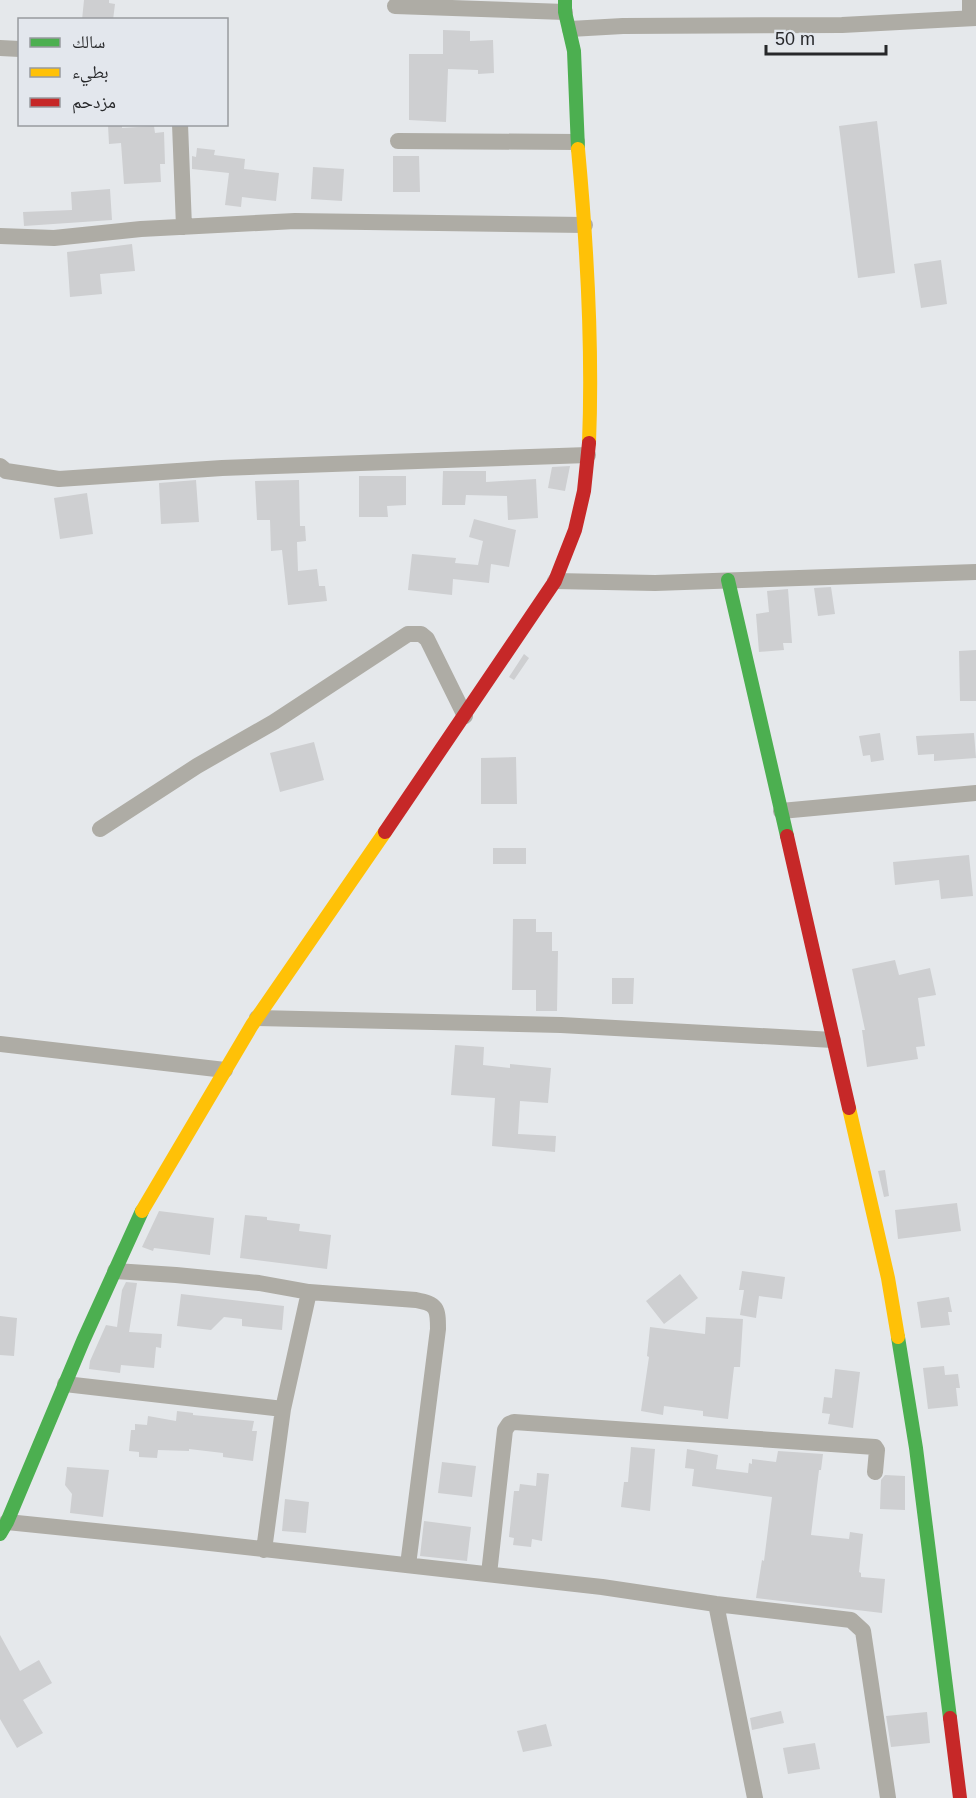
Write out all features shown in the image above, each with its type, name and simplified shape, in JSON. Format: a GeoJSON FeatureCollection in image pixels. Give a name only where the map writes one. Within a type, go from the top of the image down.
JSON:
{"type":"FeatureCollection","features":[{"type":"Feature","properties":{"kind":"street"},"geometry":{"type":"LineString","coordinates":[[570,29],[622,26],[842,25],[973,18],[970,0]]}},
{"type":"Feature","properties":{"kind":"street"},"geometry":{"type":"LineString","coordinates":[[395,6],[565,6],[574,51],[577,142],[585,225],[591,392],[584,491],[575,530],[555,581],[257,1018],[143,1210],[3,1528],[174,1539],[602,1587],[716,1604],[851,1620],[862,1631],[888,1798]]}},
{"type":"Feature","properties":{"kind":"street"},"geometry":{"type":"LineString","coordinates":[[0,48],[18,48]]}},
{"type":"Feature","properties":{"kind":"street"},"geometry":{"type":"LineString","coordinates":[[180,126],[184,227]]}},
{"type":"Feature","properties":{"kind":"street"},"geometry":{"type":"LineString","coordinates":[[398,141],[577,142]]}},
{"type":"Feature","properties":{"kind":"street"},"geometry":{"type":"LineString","coordinates":[[0,236],[54,238],[141,229],[295,221],[585,225]]}},
{"type":"Feature","properties":{"kind":"street"},"geometry":{"type":"LineString","coordinates":[[0,466],[6,471],[59,479],[222,468],[588,455]]}},
{"type":"Feature","properties":{"kind":"street"},"geometry":{"type":"LineString","coordinates":[[555,581],[656,583],[976,572]]}},
{"type":"Feature","properties":{"kind":"street"},"geometry":{"type":"LineString","coordinates":[[728,580],[888,1278],[916,1448],[960,1798]]}},
{"type":"Feature","properties":{"kind":"street"},"geometry":{"type":"LineString","coordinates":[[100,829],[197,766],[274,722],[408,634],[421,634],[427,639],[465,716]]}},
{"type":"Feature","properties":{"kind":"street"},"geometry":{"type":"LineString","coordinates":[[781,811],[976,793]]}},
{"type":"Feature","properties":{"kind":"street"},"geometry":{"type":"LineString","coordinates":[[257,1018],[561,1025],[833,1040]]}},
{"type":"Feature","properties":{"kind":"street"},"geometry":{"type":"LineString","coordinates":[[0,1044],[225,1070]]}},
{"type":"Feature","properties":{"kind":"street"},"geometry":{"type":"LineString","coordinates":[[115,1271],[259,1283],[309,1292],[416,1300],[430,1303],[436,1308],[438,1329],[408,1565]]}},
{"type":"Feature","properties":{"kind":"street"},"geometry":{"type":"LineString","coordinates":[[264,1550],[283,1409],[309,1292]]}},
{"type":"Feature","properties":{"kind":"street"},"geometry":{"type":"LineString","coordinates":[[65,1384],[283,1409]]}},
{"type":"Feature","properties":{"kind":"street"},"geometry":{"type":"LineString","coordinates":[[489,1574],[505,1430],[509,1424],[514,1422],[875,1447],[877,1450],[875,1472]]}},
{"type":"Feature","properties":{"kind":"street"},"geometry":{"type":"LineString","coordinates":[[716,1604],[755,1798]]}},
{"type":"Feature","properties":{"kind":"building"},"geometry":{"type":"Polygon","coordinates":[[[84,0],[109,0],[109,3],[115,4],[113,18],[82,18],[84,0]]]}},
{"type":"Feature","properties":{"kind":"building"},"geometry":{"type":"Polygon","coordinates":[[[443,30],[470,31],[470,41],[493,40],[494,73],[478,74],[478,70],[448,69],[446,122],[409,120],[409,54],[443,54],[443,30]]]}},
{"type":"Feature","properties":{"kind":"building"},"geometry":{"type":"Polygon","coordinates":[[[877,121],[895,273],[858,278],[839,126],[877,121]]]}},
{"type":"Feature","properties":{"kind":"building"},"geometry":{"type":"Polygon","coordinates":[[[108,126],[122,126],[122,128],[154,126],[155,133],[164,132],[165,164],[160,164],[161,182],[124,184],[121,143],[109,144],[108,126]]]}},
{"type":"Feature","properties":{"kind":"building"},"geometry":{"type":"Polygon","coordinates":[[[197,148],[215,150],[214,155],[245,159],[244,169],[279,173],[276,201],[242,197],[241,207],[225,205],[229,173],[192,169],[192,156],[196,157],[197,148]]]}},
{"type":"Feature","properties":{"kind":"building"},"geometry":{"type":"Polygon","coordinates":[[[393,156],[419,156],[420,192],[393,192],[393,156]]]}},
{"type":"Feature","properties":{"kind":"building"},"geometry":{"type":"Polygon","coordinates":[[[313,167],[344,169],[342,201],[311,199],[313,167]]]}},
{"type":"Feature","properties":{"kind":"building"},"geometry":{"type":"Polygon","coordinates":[[[110,189],[112,220],[24,226],[23,212],[72,210],[71,192],[110,189]]]}},
{"type":"Feature","properties":{"kind":"building"},"geometry":{"type":"Polygon","coordinates":[[[132,244],[135,271],[100,274],[102,294],[70,297],[67,252],[132,244]]]}},
{"type":"Feature","properties":{"kind":"building"},"geometry":{"type":"Polygon","coordinates":[[[941,260],[947,304],[921,308],[914,264],[941,260]]]}},
{"type":"Feature","properties":{"kind":"building"},"geometry":{"type":"Polygon","coordinates":[[[570,466],[565,491],[548,488],[552,467],[570,466]]]}},
{"type":"Feature","properties":{"kind":"building"},"geometry":{"type":"Polygon","coordinates":[[[443,471],[486,471],[486,482],[536,479],[538,518],[508,520],[507,496],[466,495],[465,505],[442,505],[443,471]]]}},
{"type":"Feature","properties":{"kind":"building"},"geometry":{"type":"Polygon","coordinates":[[[359,476],[406,476],[406,505],[387,506],[388,517],[359,517],[359,476]]]}},
{"type":"Feature","properties":{"kind":"building"},"geometry":{"type":"Polygon","coordinates":[[[196,480],[199,522],[161,524],[159,483],[196,480]]]}},
{"type":"Feature","properties":{"kind":"building"},"geometry":{"type":"Polygon","coordinates":[[[299,480],[300,526],[305,526],[306,541],[297,542],[298,571],[317,569],[319,586],[325,586],[327,601],[288,605],[282,550],[271,551],[270,520],[257,520],[255,481],[299,480]]]}},
{"type":"Feature","properties":{"kind":"building"},"geometry":{"type":"Polygon","coordinates":[[[87,493],[93,534],[60,539],[54,498],[87,493]]]}},
{"type":"Feature","properties":{"kind":"building"},"geometry":{"type":"Polygon","coordinates":[[[474,519],[516,530],[509,567],[491,564],[489,583],[453,579],[452,595],[408,590],[412,554],[456,558],[455,563],[478,565],[483,541],[469,537],[474,519]]]}},
{"type":"Feature","properties":{"kind":"building"},"geometry":{"type":"Polygon","coordinates":[[[831,587],[835,614],[818,616],[814,588],[831,587]]]}},
{"type":"Feature","properties":{"kind":"building"},"geometry":{"type":"Polygon","coordinates":[[[788,589],[792,643],[783,643],[784,650],[759,652],[756,614],[769,612],[767,591],[788,589]]]}},
{"type":"Feature","properties":{"kind":"building"},"geometry":{"type":"Polygon","coordinates":[[[976,650],[976,701],[960,701],[959,651],[976,650]]]}},
{"type":"Feature","properties":{"kind":"building"},"geometry":{"type":"Polygon","coordinates":[[[524,654],[529,658],[514,680],[509,677],[524,654]]]}},
{"type":"Feature","properties":{"kind":"building"},"geometry":{"type":"Polygon","coordinates":[[[880,733],[884,760],[871,762],[870,755],[863,756],[859,736],[880,733]]]}},
{"type":"Feature","properties":{"kind":"building"},"geometry":{"type":"Polygon","coordinates":[[[974,733],[976,758],[934,761],[934,754],[918,755],[916,736],[974,733]]]}},
{"type":"Feature","properties":{"kind":"building"},"geometry":{"type":"Polygon","coordinates":[[[314,742],[324,780],[280,792],[270,753],[314,742]]]}},
{"type":"Feature","properties":{"kind":"building"},"geometry":{"type":"Polygon","coordinates":[[[516,757],[517,804],[481,804],[481,758],[516,757]]]}},
{"type":"Feature","properties":{"kind":"building"},"geometry":{"type":"Polygon","coordinates":[[[493,848],[526,848],[526,864],[493,864],[493,848]]]}},
{"type":"Feature","properties":{"kind":"building"},"geometry":{"type":"Polygon","coordinates":[[[969,855],[973,896],[941,899],[939,880],[895,885],[893,862],[969,855]]]}},
{"type":"Feature","properties":{"kind":"building"},"geometry":{"type":"Polygon","coordinates":[[[513,919],[536,919],[536,932],[552,932],[552,951],[558,951],[557,1011],[536,1011],[536,990],[512,990],[513,919]]]}},
{"type":"Feature","properties":{"kind":"building"},"geometry":{"type":"Polygon","coordinates":[[[895,960],[899,975],[930,968],[936,995],[918,998],[925,1046],[916,1047],[918,1059],[867,1067],[862,1030],[865,1030],[852,969],[895,960]]]}},
{"type":"Feature","properties":{"kind":"building"},"geometry":{"type":"Polygon","coordinates":[[[612,978],[634,978],[633,1004],[612,1004],[612,978]]]}},
{"type":"Feature","properties":{"kind":"building"},"geometry":{"type":"Polygon","coordinates":[[[455,1045],[484,1047],[483,1065],[510,1068],[510,1064],[551,1068],[548,1103],[520,1101],[518,1134],[556,1136],[555,1152],[492,1146],[495,1098],[451,1095],[455,1045]]]}},
{"type":"Feature","properties":{"kind":"building"},"geometry":{"type":"Polygon","coordinates":[[[885,1170],[889,1196],[884,1197],[878,1171],[885,1170]]]}},
{"type":"Feature","properties":{"kind":"building"},"geometry":{"type":"Polygon","coordinates":[[[957,1203],[961,1231],[898,1239],[895,1210],[957,1203]]]}},
{"type":"Feature","properties":{"kind":"building"},"geometry":{"type":"Polygon","coordinates":[[[159,1211],[214,1218],[210,1255],[154,1248],[153,1251],[142,1247],[159,1211]]]}},
{"type":"Feature","properties":{"kind":"building"},"geometry":{"type":"Polygon","coordinates":[[[245,1215],[300,1224],[299,1231],[331,1235],[327,1269],[240,1258],[245,1215]]]}},
{"type":"Feature","properties":{"kind":"building"},"geometry":{"type":"Polygon","coordinates":[[[742,1271],[785,1277],[782,1299],[759,1296],[756,1318],[740,1315],[744,1290],[739,1290],[742,1271]]]}},
{"type":"Feature","properties":{"kind":"building"},"geometry":{"type":"Polygon","coordinates":[[[680,1274],[698,1298],[664,1324],[646,1301],[680,1274]]]}},
{"type":"Feature","properties":{"kind":"building"},"geometry":{"type":"Polygon","coordinates":[[[126,1282],[137,1283],[129,1332],[162,1334],[161,1348],[156,1347],[154,1368],[121,1365],[120,1373],[89,1369],[90,1361],[106,1325],[117,1327],[122,1290],[126,1282]]]}},
{"type":"Feature","properties":{"kind":"building"},"geometry":{"type":"Polygon","coordinates":[[[181,1294],[284,1306],[282,1330],[242,1326],[242,1319],[224,1317],[211,1330],[177,1326],[181,1294]]]}},
{"type":"Feature","properties":{"kind":"building"},"geometry":{"type":"Polygon","coordinates":[[[949,1297],[952,1312],[948,1312],[950,1325],[921,1328],[917,1302],[949,1297]]]}},
{"type":"Feature","properties":{"kind":"building"},"geometry":{"type":"Polygon","coordinates":[[[0,1316],[17,1318],[14,1356],[0,1355],[0,1316]]]}},
{"type":"Feature","properties":{"kind":"building"},"geometry":{"type":"Polygon","coordinates":[[[706,1317],[743,1319],[740,1367],[734,1367],[728,1419],[703,1416],[703,1411],[664,1406],[663,1415],[641,1411],[649,1357],[647,1356],[650,1327],[705,1334],[706,1317]]]}},
{"type":"Feature","properties":{"kind":"building"},"geometry":{"type":"Polygon","coordinates":[[[944,1366],[945,1375],[958,1374],[960,1388],[956,1388],[958,1406],[928,1409],[923,1368],[944,1366]]]}},
{"type":"Feature","properties":{"kind":"building"},"geometry":{"type":"Polygon","coordinates":[[[835,1369],[860,1372],[853,1428],[828,1424],[830,1414],[822,1413],[824,1397],[832,1398],[835,1369]]]}},
{"type":"Feature","properties":{"kind":"building"},"geometry":{"type":"Polygon","coordinates":[[[177,1411],[193,1413],[193,1415],[254,1421],[252,1431],[257,1431],[253,1461],[223,1457],[223,1453],[189,1449],[189,1451],[158,1450],[157,1458],[139,1457],[139,1452],[129,1451],[131,1430],[135,1430],[135,1424],[147,1425],[148,1416],[176,1421],[177,1411]]]}},
{"type":"Feature","properties":{"kind":"building"},"geometry":{"type":"Polygon","coordinates":[[[631,1447],[655,1449],[650,1511],[621,1507],[624,1482],[628,1482],[631,1447]]]}},
{"type":"Feature","properties":{"kind":"building"},"geometry":{"type":"Polygon","coordinates":[[[687,1449],[718,1455],[716,1469],[748,1473],[752,1459],[776,1462],[778,1451],[823,1454],[811,1535],[849,1539],[850,1532],[863,1534],[859,1572],[861,1577],[885,1579],[882,1613],[756,1598],[762,1560],[764,1561],[772,1497],[692,1486],[694,1469],[685,1468],[687,1449]]]}},
{"type":"Feature","properties":{"kind":"building"},"geometry":{"type":"Polygon","coordinates":[[[442,1462],[476,1466],[472,1497],[438,1493],[442,1462]]]}},
{"type":"Feature","properties":{"kind":"building"},"geometry":{"type":"Polygon","coordinates":[[[67,1467],[109,1470],[103,1517],[70,1513],[72,1494],[65,1485],[67,1467]]]}},
{"type":"Feature","properties":{"kind":"building"},"geometry":{"type":"Polygon","coordinates":[[[537,1473],[549,1474],[542,1541],[532,1539],[531,1547],[513,1545],[514,1538],[509,1537],[514,1491],[519,1491],[520,1484],[536,1486],[537,1473]]]}},
{"type":"Feature","properties":{"kind":"building"},"geometry":{"type":"Polygon","coordinates":[[[885,1475],[905,1476],[905,1510],[880,1509],[881,1480],[885,1475]]]}},
{"type":"Feature","properties":{"kind":"building"},"geometry":{"type":"Polygon","coordinates":[[[285,1499],[309,1502],[306,1533],[282,1531],[285,1499]]]}},
{"type":"Feature","properties":{"kind":"building"},"geometry":{"type":"Polygon","coordinates":[[[424,1521],[471,1527],[467,1561],[420,1556],[424,1521]]]}},
{"type":"Feature","properties":{"kind":"building"},"geometry":{"type":"Polygon","coordinates":[[[0,1635],[20,1671],[39,1660],[52,1683],[23,1700],[43,1733],[17,1748],[0,1719],[0,1635]]]}},
{"type":"Feature","properties":{"kind":"building"},"geometry":{"type":"Polygon","coordinates":[[[781,1711],[784,1723],[752,1730],[750,1718],[781,1711]]]}},
{"type":"Feature","properties":{"kind":"building"},"geometry":{"type":"Polygon","coordinates":[[[927,1712],[930,1743],[891,1747],[886,1716],[927,1712]]]}},
{"type":"Feature","properties":{"kind":"building"},"geometry":{"type":"Polygon","coordinates":[[[546,1724],[552,1746],[523,1752],[517,1731],[546,1724]]]}},
{"type":"Feature","properties":{"kind":"building"},"geometry":{"type":"Polygon","coordinates":[[[815,1743],[820,1769],[788,1774],[783,1748],[815,1743]]]}},
{"type":"Feature","properties":{"kind":"traffic: fast"},"geometry":{"type":"LineString","coordinates":[[565,0],[565,12],[574,51],[578,149]]}},
{"type":"Feature","properties":{"kind":"traffic: fast"},"geometry":{"type":"LineString","coordinates":[[728,580],[787,836]]}},
{"type":"Feature","properties":{"kind":"traffic: fast"},"geometry":{"type":"LineString","coordinates":[[0,1534],[142,1211]]}},
{"type":"Feature","properties":{"kind":"traffic: fast"},"geometry":{"type":"LineString","coordinates":[[898,1337],[916,1448],[950,1718]]}},
{"type":"Feature","properties":{"kind":"traffic: slow"},"geometry":{"type":"LineString","coordinates":[[578,149],[588,296],[589,443]]}},
{"type":"Feature","properties":{"kind":"traffic: slow"},"geometry":{"type":"LineString","coordinates":[[142,1211],[252,1025],[385,832]]}},
{"type":"Feature","properties":{"kind":"traffic: slow"},"geometry":{"type":"LineString","coordinates":[[849,1108],[888,1278],[898,1337]]}},
{"type":"Feature","properties":{"kind":"traffic: jam"},"geometry":{"type":"LineString","coordinates":[[385,832],[555,581],[575,530],[584,491],[589,443]]}},
{"type":"Feature","properties":{"kind":"traffic: jam"},"geometry":{"type":"LineString","coordinates":[[787,836],[849,1108]]}},
{"type":"Feature","properties":{"kind":"traffic: jam"},"geometry":{"type":"LineString","coordinates":[[950,1718],[960,1798]]}}]}
